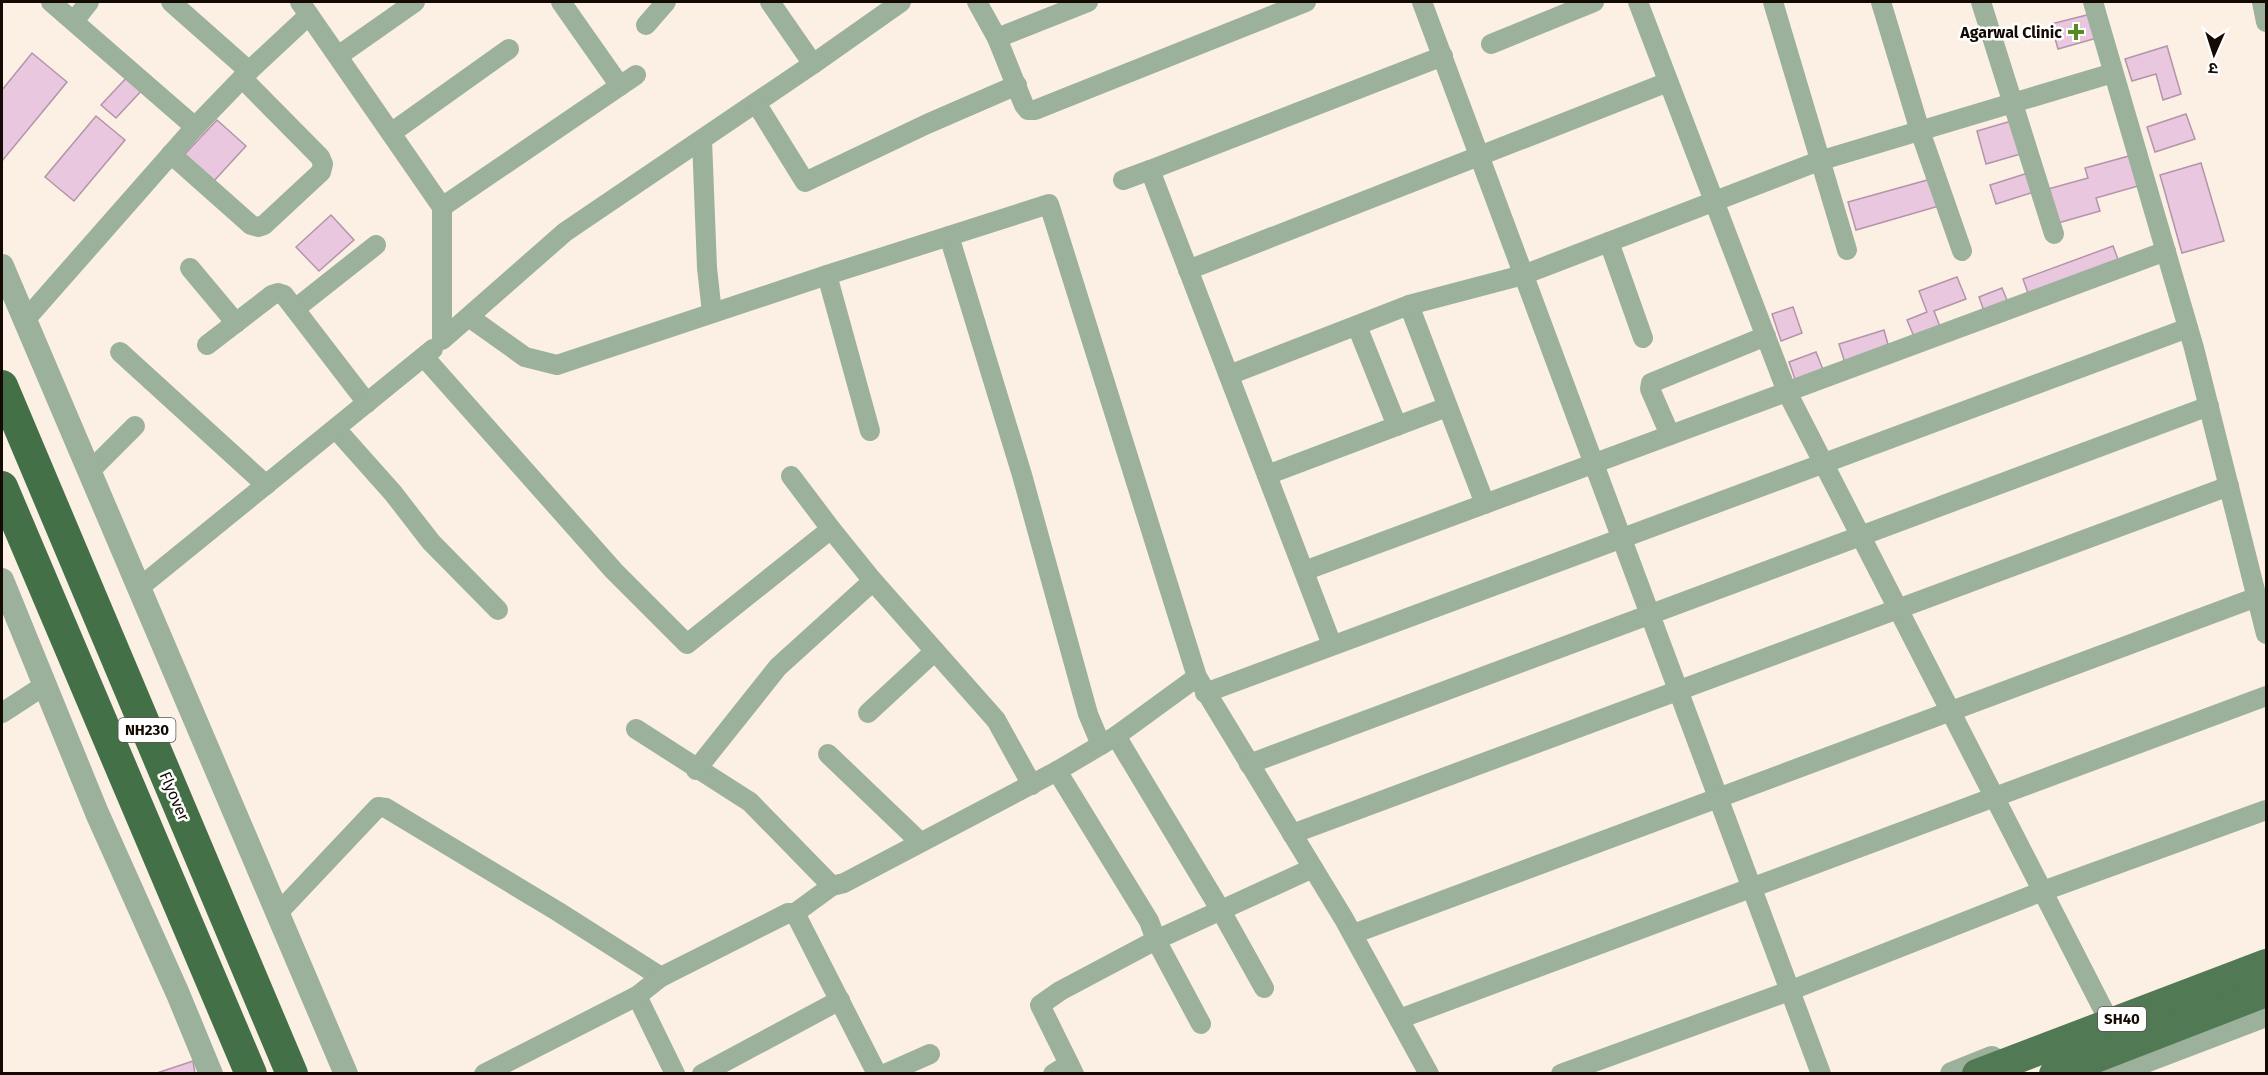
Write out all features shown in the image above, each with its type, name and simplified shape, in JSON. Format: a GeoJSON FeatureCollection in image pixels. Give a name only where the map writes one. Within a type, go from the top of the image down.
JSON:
{"type":"FeatureCollection","features":[{"type":"Feature","properties":{"kind":"highway","name":"Flyover"},"geometry":{"type":"LineString","coordinates":[[2,386],[292,1074]]}},
{"type":"Feature","properties":{"kind":"highway","name":"NH230"},"geometry":{"type":"LineString","coordinates":[[2,487],[251,1074]]}},
{"type":"Feature","properties":{"kind":"main road","name":"SH40"},"geometry":{"type":"LineString","coordinates":[[1977,1074],[2266,964]]}},
{"type":"Feature","properties":{"kind":"main road","name":"SH40"},"geometry":{"type":"LineString","coordinates":[[2054,1074],[2266,992]]}},
{"type":"Feature","properties":{"kind":"street"},"geometry":{"type":"LineString","coordinates":[[51,2],[195,127]]}},
{"type":"Feature","properties":{"kind":"street"},"geometry":{"type":"LineString","coordinates":[[74,21],[89,2]]}},
{"type":"Feature","properties":{"kind":"street"},"geometry":{"type":"LineString","coordinates":[[171,2],[246,74],[320,157],[323,164],[321,172],[264,225],[258,227],[251,225],[171,154]]}},
{"type":"Feature","properties":{"kind":"street"},"geometry":{"type":"LineString","coordinates":[[338,56],[415,2]]}},
{"type":"Feature","properties":{"kind":"street"},"geometry":{"type":"LineString","coordinates":[[442,207],[628,81],[561,2]]}},
{"type":"Feature","properties":{"kind":"street"},"geometry":{"type":"LineString","coordinates":[[646,25],[666,2]]}},
{"type":"Feature","properties":{"kind":"street"},"geometry":{"type":"LineString","coordinates":[[770,2],[813,64]]}},
{"type":"Feature","properties":{"kind":"street"},"geometry":{"type":"LineString","coordinates":[[140,587],[424,357],[566,232],[901,2]]}},
{"type":"Feature","properties":{"kind":"street"},"geometry":{"type":"LineString","coordinates":[[977,2],[996,38],[1028,110],[1035,110],[1306,2]]}},
{"type":"Feature","properties":{"kind":"street"},"geometry":{"type":"LineString","coordinates":[[996,38],[1088,2]]}},
{"type":"Feature","properties":{"kind":"street"},"geometry":{"type":"LineString","coordinates":[[1422,2],[1821,1074]]}},
{"type":"Feature","properties":{"kind":"street"},"geometry":{"type":"LineString","coordinates":[[1491,44],[1594,2]]}},
{"type":"Feature","properties":{"kind":"street"},"geometry":{"type":"LineString","coordinates":[[1638,2],[1787,392],[2106,1014]]}},
{"type":"Feature","properties":{"kind":"street"},"geometry":{"type":"LineString","coordinates":[[1773,2],[1847,250]]}},
{"type":"Feature","properties":{"kind":"street"},"geometry":{"type":"LineString","coordinates":[[1881,2],[1920,131],[1962,251]]}},
{"type":"Feature","properties":{"kind":"street"},"geometry":{"type":"LineString","coordinates":[[1982,2],[2054,234]]}},
{"type":"Feature","properties":{"kind":"street"},"geometry":{"type":"LineString","coordinates":[[2093,2],[2188,328],[2266,634]]}},
{"type":"Feature","properties":{"kind":"street"},"geometry":{"type":"LineString","coordinates":[[2262,2],[2266,22]]}},
{"type":"Feature","properties":{"kind":"street"},"geometry":{"type":"LineString","coordinates":[[26,319],[195,127],[246,74],[304,8],[442,207],[442,340]]}},
{"type":"Feature","properties":{"kind":"street"},"geometry":{"type":"LineString","coordinates":[[391,133],[509,49]]}},
{"type":"Feature","properties":{"kind":"street"},"geometry":{"type":"LineString","coordinates":[[1123,180],[1443,56]]}},
{"type":"Feature","properties":{"kind":"street"},"geometry":{"type":"LineString","coordinates":[[1229,375],[1409,305],[1523,275],[1819,161],[2113,73]]}},
{"type":"Feature","properties":{"kind":"street"},"geometry":{"type":"LineString","coordinates":[[1188,270],[1668,82]]}},
{"type":"Feature","properties":{"kind":"street"},"geometry":{"type":"LineString","coordinates":[[756,103],[805,182],[927,124],[1017,85]]}},
{"type":"Feature","properties":{"kind":"street"},"geometry":{"type":"LineString","coordinates":[[702,140],[707,268],[712,313]]}},
{"type":"Feature","properties":{"kind":"street"},"geometry":{"type":"LineString","coordinates":[[1150,170],[1332,645]]}},
{"type":"Feature","properties":{"kind":"street"},"geometry":{"type":"LineString","coordinates":[[469,316],[525,357],[557,365],[1049,204],[1201,685],[1353,934],[1429,1074]]}},
{"type":"Feature","properties":{"kind":"street"},"geometry":{"type":"LineString","coordinates":[[949,236],[1022,475],[1088,714],[1109,741],[1220,909],[1264,988]]}},
{"type":"Feature","properties":{"kind":"street"},"geometry":{"type":"LineString","coordinates":[[1609,242],[1643,338]]}},
{"type":"Feature","properties":{"kind":"street"},"geometry":{"type":"LineString","coordinates":[[295,309],[376,245]]}},
{"type":"Feature","properties":{"kind":"street"},"geometry":{"type":"LineString","coordinates":[[1304,571],[2166,251]]}},
{"type":"Feature","properties":{"kind":"street"},"geometry":{"type":"LineString","coordinates":[[2,266],[346,1074]]}},
{"type":"Feature","properties":{"kind":"street"},"geometry":{"type":"LineString","coordinates":[[190,268],[236,323]]}},
{"type":"Feature","properties":{"kind":"street"},"geometry":{"type":"LineString","coordinates":[[827,275],[870,431]]}},
{"type":"Feature","properties":{"kind":"street"},"geometry":{"type":"LineString","coordinates":[[207,345],[272,295],[278,293],[284,295],[367,403]]}},
{"type":"Feature","properties":{"kind":"street"},"geometry":{"type":"LineString","coordinates":[[1409,305],[1485,504]]}},
{"type":"Feature","properties":{"kind":"street"},"geometry":{"type":"LineString","coordinates":[[1358,326],[1396,426]]}},
{"type":"Feature","properties":{"kind":"street"},"geometry":{"type":"LineString","coordinates":[[483,1074],[637,996],[661,977],[788,913],[795,913],[832,886],[844,883],[1032,785],[1201,685],[1332,645],[2188,328]]}},
{"type":"Feature","properties":{"kind":"street"},"geometry":{"type":"LineString","coordinates":[[1670,435],[1650,388],[1651,383],[1655,379],[1766,336]]}},
{"type":"Feature","properties":{"kind":"street"},"geometry":{"type":"LineString","coordinates":[[120,352],[266,485]]}},
{"type":"Feature","properties":{"kind":"street"},"geometry":{"type":"LineString","coordinates":[[424,357],[614,571],[687,644],[831,529]]}},
{"type":"Feature","properties":{"kind":"street"},"geometry":{"type":"LineString","coordinates":[[1249,764],[2209,406]]}},
{"type":"Feature","properties":{"kind":"street"},"geometry":{"type":"LineString","coordinates":[[1267,475],[1448,407]]}},
{"type":"Feature","properties":{"kind":"street"},"geometry":{"type":"LineString","coordinates":[[90,471],[135,426]]}},
{"type":"Feature","properties":{"kind":"street"},"geometry":{"type":"LineString","coordinates":[[336,429],[393,493],[431,542],[498,610]]}},
{"type":"Feature","properties":{"kind":"street"},"geometry":{"type":"LineString","coordinates":[[791,476],[873,581],[996,720],[1032,785]]}},
{"type":"Feature","properties":{"kind":"street"},"geometry":{"type":"LineString","coordinates":[[1292,834],[2229,486]]}},
{"type":"Feature","properties":{"kind":"street"},"geometry":{"type":"LineString","coordinates":[[2,580],[97,813],[178,994],[210,1074]]}},
{"type":"Feature","properties":{"kind":"street"},"geometry":{"type":"LineString","coordinates":[[696,770],[778,667],[873,581]]}},
{"type":"Feature","properties":{"kind":"street"},"geometry":{"type":"LineString","coordinates":[[1353,934],[2257,597]]}},
{"type":"Feature","properties":{"kind":"street"},"geometry":{"type":"LineString","coordinates":[[868,713],[935,651]]}},
{"type":"Feature","properties":{"kind":"street"},"geometry":{"type":"LineString","coordinates":[[2,713],[45,685]]}},
{"type":"Feature","properties":{"kind":"street"},"geometry":{"type":"LineString","coordinates":[[1399,1020],[2266,696]]}},
{"type":"Feature","properties":{"kind":"street"},"geometry":{"type":"LineString","coordinates":[[636,729],[696,770],[750,802],[832,886]]}},
{"type":"Feature","properties":{"kind":"street"},"geometry":{"type":"LineString","coordinates":[[828,754],[920,842]]}},
{"type":"Feature","properties":{"kind":"street"},"geometry":{"type":"LineString","coordinates":[[1057,771],[1149,921],[1156,940],[1201,1024]]}},
{"type":"Feature","properties":{"kind":"street"},"geometry":{"type":"LineString","coordinates":[[278,913],[378,807],[386,808],[661,977]]}},
{"type":"Feature","properties":{"kind":"street"},"geometry":{"type":"LineString","coordinates":[[1560,1074],[1790,990],[2043,891],[2266,810]]}},
{"type":"Feature","properties":{"kind":"street"},"geometry":{"type":"LineString","coordinates":[[1065,1070],[1040,1005],[1060,991],[1156,940],[1313,868]]}},
{"type":"Feature","properties":{"kind":"street"},"geometry":{"type":"LineString","coordinates":[[795,913],[877,1074]]}},
{"type":"Feature","properties":{"kind":"street"},"geometry":{"type":"LineString","coordinates":[[1952,1074],[2266,951]]}},
{"type":"Feature","properties":{"kind":"street"},"geometry":{"type":"LineString","coordinates":[[637,996],[675,1074]]}},
{"type":"Feature","properties":{"kind":"street"},"geometry":{"type":"LineString","coordinates":[[702,1074],[840,1000]]}},
{"type":"Feature","properties":{"kind":"street"},"geometry":{"type":"LineString","coordinates":[[2128,1071],[2266,1015]]}},
{"type":"Feature","properties":{"kind":"street"},"geometry":{"type":"LineString","coordinates":[[885,1074],[930,1054]]}},
{"type":"Feature","properties":{"kind":"building"},"geometry":{"type":"Polygon","coordinates":[[[2091,14],[2097,38],[2058,49],[2051,24],[2091,14]]]}},
{"type":"Feature","properties":{"kind":"building"},"geometry":{"type":"Polygon","coordinates":[[[2167,46],[2181,94],[2163,100],[2156,74],[2132,81],[2125,59],[2167,46]]]}},
{"type":"Feature","properties":{"kind":"building"},"geometry":{"type":"Polygon","coordinates":[[[32,53],[67,82],[2,161],[2,90],[32,53]]]}},
{"type":"Feature","properties":{"kind":"building"},"geometry":{"type":"Polygon","coordinates":[[[129,75],[144,88],[116,118],[101,105],[129,75]]]}},
{"type":"Feature","properties":{"kind":"building"},"geometry":{"type":"Polygon","coordinates":[[[2186,114],[2195,139],[2155,152],[2147,127],[2186,114]]]}},
{"type":"Feature","properties":{"kind":"building"},"geometry":{"type":"Polygon","coordinates":[[[96,116],[125,140],[74,201],[45,177],[96,116]]]}},
{"type":"Feature","properties":{"kind":"building"},"geometry":{"type":"Polygon","coordinates":[[[217,120],[246,146],[213,182],[183,156],[217,120]]]}},
{"type":"Feature","properties":{"kind":"building"},"geometry":{"type":"Polygon","coordinates":[[[2015,120],[2024,153],[1986,164],[1977,131],[2015,120]]]}},
{"type":"Feature","properties":{"kind":"building"},"geometry":{"type":"Polygon","coordinates":[[[2129,156],[2138,186],[2096,198],[2100,211],[2058,223],[2048,189],[2088,178],[2085,168],[2129,156]]]}},
{"type":"Feature","properties":{"kind":"building"},"geometry":{"type":"Polygon","coordinates":[[[2201,163],[2224,241],[2182,253],[2160,175],[2201,163]]]}},
{"type":"Feature","properties":{"kind":"building"},"geometry":{"type":"Polygon","coordinates":[[[2028,173],[2034,192],[1996,204],[1990,185],[2028,173]]]}},
{"type":"Feature","properties":{"kind":"building"},"geometry":{"type":"Polygon","coordinates":[[[1931,179],[1939,206],[1856,230],[1848,202],[1931,179]]]}},
{"type":"Feature","properties":{"kind":"building"},"geometry":{"type":"Polygon","coordinates":[[[331,215],[354,240],[319,271],[296,247],[331,215]]]}},
{"type":"Feature","properties":{"kind":"building"},"geometry":{"type":"Polygon","coordinates":[[[2113,246],[2119,262],[2029,296],[2023,279],[2113,246]]]}},
{"type":"Feature","properties":{"kind":"building"},"geometry":{"type":"Polygon","coordinates":[[[1957,277],[1966,299],[1934,311],[1941,329],[1915,339],[1907,320],[1927,312],[1919,291],[1957,277]]]}},
{"type":"Feature","properties":{"kind":"building"},"geometry":{"type":"Polygon","coordinates":[[[2002,288],[2009,305],[1985,314],[1979,297],[2002,288]]]}},
{"type":"Feature","properties":{"kind":"building"},"geometry":{"type":"Polygon","coordinates":[[[1793,307],[1802,333],[1781,341],[1772,314],[1793,307]]]}},
{"type":"Feature","properties":{"kind":"building"},"geometry":{"type":"Polygon","coordinates":[[[1884,330],[1889,348],[1845,363],[1839,344],[1884,330]]]}},
{"type":"Feature","properties":{"kind":"building"},"geometry":{"type":"Polygon","coordinates":[[[1816,352],[1824,372],[1796,382],[1789,362],[1816,352]]]}},
{"type":"Feature","properties":{"kind":"building"},"geometry":{"type":"Polygon","coordinates":[[[193,1061],[195,1074],[154,1074],[193,1061]]]}},
{"type":"Feature","properties":{"kind":"place","name":"Agarwal Clinic"},"geometry":{"type":"Point","coordinates":[2076,32]}}]}
